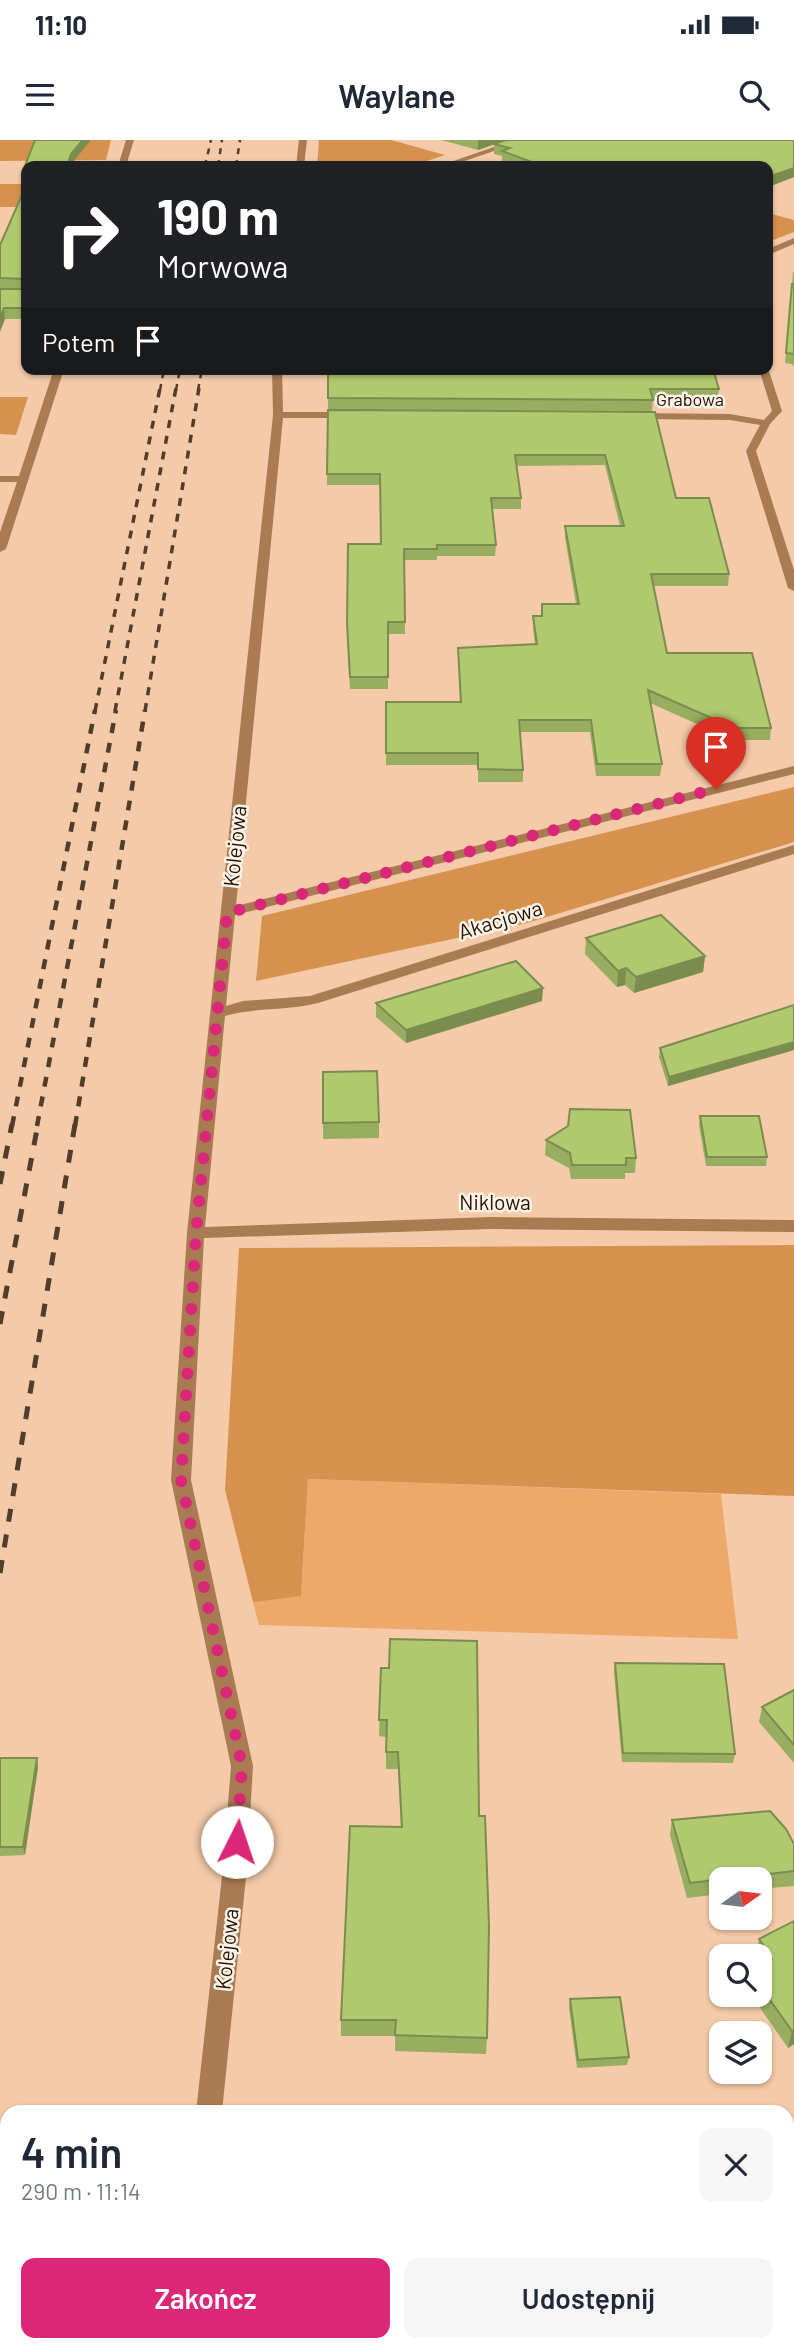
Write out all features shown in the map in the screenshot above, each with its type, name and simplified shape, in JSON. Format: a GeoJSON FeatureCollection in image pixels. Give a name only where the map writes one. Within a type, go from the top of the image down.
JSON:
{"type":"FeatureCollection","features":[{"type":"Feature","properties":{"kind":"street"},"geometry":{"type":"LineString","coordinates":[[124,161],[130,140]]}},
{"type":"Feature","properties":{"kind":"street"},"geometry":{"type":"LineString","coordinates":[[301,161],[303,140]]}},
{"type":"Feature","properties":{"kind":"street"},"geometry":{"type":"LineString","coordinates":[[458,161],[522,140]]}},
{"type":"Feature","properties":{"kind":"street"},"geometry":{"type":"LineString","coordinates":[[773,250],[794,241]]}},
{"type":"Feature","properties":{"kind":"street"},"geometry":{"type":"LineString","coordinates":[[779,247],[794,248]]}},
{"type":"Feature","properties":{"kind":"street"},"geometry":{"type":"LineString","coordinates":[[0,549],[57,375]]}},
{"type":"Feature","properties":{"kind":"street","name":"Kolejowa"},"geometry":{"type":"LineString","coordinates":[[210,2105],[235,1867],[242,1766],[181,1480],[196,1233],[278,415],[277,375]]}},
{"type":"Feature","properties":{"kind":"street"},"geometry":{"type":"LineString","coordinates":[[766,375],[777,411],[766,423],[751,451],[794,589]]}},
{"type":"Feature","properties":{"kind":"street"},"geometry":{"type":"LineString","coordinates":[[278,415],[362,415]]}},
{"type":"Feature","properties":{"kind":"street","name":"Grabowa"},"geometry":{"type":"LineString","coordinates":[[621,416],[730,417],[766,423]]}},
{"type":"Feature","properties":{"kind":"street"},"geometry":{"type":"LineString","coordinates":[[0,480],[21,479]]}},
{"type":"Feature","properties":{"kind":"street"},"geometry":{"type":"LineString","coordinates":[[227,913],[794,770]]}},
{"type":"Feature","properties":{"kind":"street","name":"Akacjowa"},"geometry":{"type":"LineString","coordinates":[[217,1014],[243,1006],[292,1004],[313,1000],[794,849]]}},
{"type":"Feature","properties":{"kind":"street","name":"Niklowa"},"geometry":{"type":"LineString","coordinates":[[196,1233],[491,1223],[794,1226]]}},
{"type":"Feature","properties":{"kind":"shaded area"},"geometry":{"type":"Polygon","coordinates":[[[0,140],[111,140],[106,160],[0,161],[0,140]]]}},
{"type":"Feature","properties":{"kind":"shaded area"},"geometry":{"type":"Polygon","coordinates":[[[319,140],[391,140],[445,155],[427,161],[317,161],[319,140]]]}},
{"type":"Feature","properties":{"kind":"shaded area"},"geometry":{"type":"Polygon","coordinates":[[[0,184],[21,184],[21,207],[0,207],[0,184]]]}},
{"type":"Feature","properties":{"kind":"shaded area"},"geometry":{"type":"Polygon","coordinates":[[[773,214],[794,220],[794,232],[773,240],[773,214]]]}},
{"type":"Feature","properties":{"kind":"shaded area"},"geometry":{"type":"Polygon","coordinates":[[[0,397],[28,397],[16,435],[0,434],[0,397]]]}},
{"type":"Feature","properties":{"kind":"shaded area"},"geometry":{"type":"Polygon","coordinates":[[[794,787],[794,842],[527,923],[256,981],[262,916],[794,787]]]}},
{"type":"Feature","properties":{"kind":"shaded area"},"geometry":{"type":"Polygon","coordinates":[[[794,1245],[794,1496],[308,1479],[301,1596],[253,1602],[225,1490],[239,1248],[794,1245]]]}},
{"type":"Feature","properties":{"kind":"shaded area"},"geometry":{"type":"Polygon","coordinates":[[[308,1479],[721,1494],[738,1639],[259,1625],[253,1602],[301,1595],[308,1479]]]}},
{"type":"Feature","properties":{"kind":"building"},"geometry":{"type":"Polygon","coordinates":[[[35,140],[83,140],[71,154],[71,161],[27,161],[35,140]]]}},
{"type":"Feature","properties":{"kind":"building"},"geometry":{"type":"Polygon","coordinates":[[[506,140],[794,140],[794,168],[773,175],[773,161],[529,161],[502,151],[510,148],[494,144],[506,140]]]}},
{"type":"Feature","properties":{"kind":"building"},"geometry":{"type":"Polygon","coordinates":[[[21,197],[21,279],[0,278],[0,245],[21,197]]]}},
{"type":"Feature","properties":{"kind":"building"},"geometry":{"type":"Polygon","coordinates":[[[794,284],[794,354],[786,353],[794,284]]]}},
{"type":"Feature","properties":{"kind":"building"},"geometry":{"type":"Polygon","coordinates":[[[0,289],[21,289],[21,308],[4,308],[0,318],[0,289]]]}},
{"type":"Feature","properties":{"kind":"building"},"geometry":{"type":"Polygon","coordinates":[[[328,375],[715,375],[719,389],[650,389],[653,400],[328,398],[328,375]]]}},
{"type":"Feature","properties":{"kind":"building"},"geometry":{"type":"Polygon","coordinates":[[[328,410],[655,412],[676,498],[709,498],[729,574],[651,574],[667,653],[752,653],[771,728],[734,728],[648,690],[662,764],[597,764],[591,720],[519,720],[523,770],[478,769],[478,753],[386,753],[386,702],[461,702],[458,648],[537,644],[533,616],[542,616],[542,604],[579,604],[565,526],[624,526],[605,455],[515,455],[521,498],[491,498],[496,545],[437,545],[437,549],[404,549],[405,622],[388,622],[388,677],[350,677],[347,623],[348,544],[381,544],[380,474],[327,474],[328,410]]]}},
{"type":"Feature","properties":{"kind":"building"},"geometry":{"type":"Polygon","coordinates":[[[661,915],[705,956],[636,977],[626,968],[618,971],[586,938],[661,915]]]}},
{"type":"Feature","properties":{"kind":"building"},"geometry":{"type":"Polygon","coordinates":[[[516,961],[543,988],[406,1030],[376,1003],[516,961]]]}},
{"type":"Feature","properties":{"kind":"building"},"geometry":{"type":"Polygon","coordinates":[[[794,1005],[794,1042],[669,1077],[660,1048],[794,1005]]]}},
{"type":"Feature","properties":{"kind":"building"},"geometry":{"type":"Polygon","coordinates":[[[377,1071],[379,1122],[323,1123],[323,1072],[377,1071]]]}},
{"type":"Feature","properties":{"kind":"building"},"geometry":{"type":"Polygon","coordinates":[[[570,1109],[630,1110],[636,1158],[626,1158],[626,1165],[572,1165],[570,1153],[546,1140],[568,1126],[570,1109]]]}},
{"type":"Feature","properties":{"kind":"building"},"geometry":{"type":"Polygon","coordinates":[[[700,1116],[759,1116],[767,1157],[707,1157],[700,1116]]]}},
{"type":"Feature","properties":{"kind":"building"},"geometry":{"type":"Polygon","coordinates":[[[390,1639],[477,1641],[479,1816],[485,1816],[489,1926],[487,2038],[395,2035],[396,2020],[341,2020],[350,1826],[402,1827],[398,1752],[386,1752],[387,1720],[379,1720],[381,1668],[389,1668],[390,1639]]]}},
{"type":"Feature","properties":{"kind":"building"},"geometry":{"type":"Polygon","coordinates":[[[615,1663],[724,1664],[735,1754],[623,1753],[615,1663]]]}},
{"type":"Feature","properties":{"kind":"building"},"geometry":{"type":"Polygon","coordinates":[[[794,1690],[794,1745],[762,1707],[794,1690]]]}},
{"type":"Feature","properties":{"kind":"building"},"geometry":{"type":"Polygon","coordinates":[[[0,1758],[37,1758],[23,1847],[0,1847],[0,1758]]]}},
{"type":"Feature","properties":{"kind":"building"},"geometry":{"type":"Polygon","coordinates":[[[770,1811],[786,1829],[794,1844],[794,1871],[772,1874],[772,1867],[709,1867],[709,1881],[690,1883],[672,1820],[770,1811]]]}},
{"type":"Feature","properties":{"kind":"building"},"geometry":{"type":"Polygon","coordinates":[[[794,1921],[792,2031],[772,2003],[772,1944],[763,1944],[759,1939],[794,1921]]]}},
{"type":"Feature","properties":{"kind":"building"},"geometry":{"type":"Polygon","coordinates":[[[620,1997],[629,2057],[578,2060],[570,1999],[620,1997]]]}},
{"type":"Feature","properties":{"kind":"railway"},"geometry":{"type":"LineString","coordinates":[[206,161],[211,140]]}},
{"type":"Feature","properties":{"kind":"railway"},"geometry":{"type":"LineString","coordinates":[[219,161],[222,140]]}},
{"type":"Feature","properties":{"kind":"railway"},"geometry":{"type":"LineString","coordinates":[[237,161],[240,140]]}},
{"type":"Feature","properties":{"kind":"railway"},"geometry":{"type":"LineString","coordinates":[[160,390],[163,375]]}},
{"type":"Feature","properties":{"kind":"railway"},"geometry":{"type":"LineString","coordinates":[[176,390],[179,375]]}},
{"type":"Feature","properties":{"kind":"railway"},"geometry":{"type":"LineString","coordinates":[[198,390],[201,375]]}},
{"type":"Feature","properties":{"kind":"railway"},"geometry":{"type":"LineString","coordinates":[[95,711],[160,388]]}},
{"type":"Feature","properties":{"kind":"railway"},"geometry":{"type":"LineString","coordinates":[[115,711],[176,388]]}},
{"type":"Feature","properties":{"kind":"railway"},"geometry":{"type":"LineString","coordinates":[[145,711],[199,388]]}},
{"type":"Feature","properties":{"kind":"railway"},"geometry":{"type":"LineString","coordinates":[[12,1126],[95,710]]}},
{"type":"Feature","properties":{"kind":"railway"},"geometry":{"type":"LineString","coordinates":[[37,1126],[116,710]]}},
{"type":"Feature","properties":{"kind":"railway"},"geometry":{"type":"LineString","coordinates":[[75,1126],[145,710]]}},
{"type":"Feature","properties":{"kind":"railway"},"geometry":{"type":"LineString","coordinates":[[0,1184],[12,1124]]}},
{"type":"Feature","properties":{"kind":"railway"},"geometry":{"type":"LineString","coordinates":[[0,1324],[38,1124]]}},
{"type":"Feature","properties":{"kind":"railway"},"geometry":{"type":"LineString","coordinates":[[0,1573],[75,1124]]}},
{"type":"Feature","properties":{"kind":"route"},"geometry":{"type":"LineString","coordinates":[[237,1842],[242,1766],[181,1480],[196,1233],[227,913],[716,789]]}}]}
